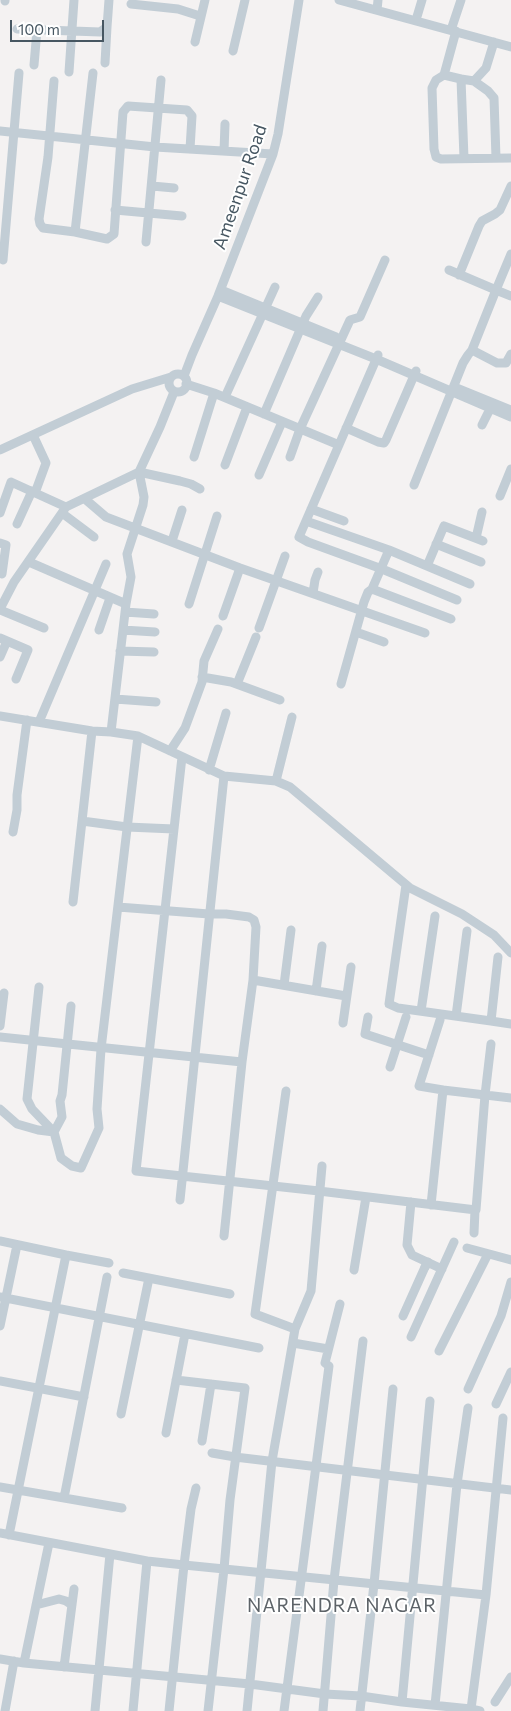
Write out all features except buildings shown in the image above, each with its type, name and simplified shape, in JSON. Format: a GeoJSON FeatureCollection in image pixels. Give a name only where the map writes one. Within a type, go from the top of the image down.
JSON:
{"type":"FeatureCollection","features":[{"type":"Feature","properties":{"kind":"street"},"geometry":{"type":"LineString","coordinates":[[69,72],[74,0]]}},
{"type":"Feature","properties":{"kind":"street"},"geometry":{"type":"LineString","coordinates":[[105,63],[109,0]]}},
{"type":"Feature","properties":{"kind":"street"},"geometry":{"type":"LineString","coordinates":[[195,42],[200,16],[206,0]]}},
{"type":"Feature","properties":{"kind":"street"},"geometry":{"type":"LineString","coordinates":[[234,51],[246,0]]}},
{"type":"Feature","properties":{"kind":"street","name":"Ameenpur Road"},"geometry":{"type":"LineString","coordinates":[[174,392],[183,390],[179,378],[192,355],[220,293],[273,154],[278,134],[299,0]]}},
{"type":"Feature","properties":{"kind":"street"},"geometry":{"type":"LineString","coordinates":[[339,0],[511,47]]}},
{"type":"Feature","properties":{"kind":"street"},"geometry":{"type":"LineString","coordinates":[[377,10],[378,0]]}},
{"type":"Feature","properties":{"kind":"street"},"geometry":{"type":"LineString","coordinates":[[416,20],[422,0]]}},
{"type":"Feature","properties":{"kind":"street"},"geometry":{"type":"LineString","coordinates":[[444,75],[461,0]]}},
{"type":"Feature","properties":{"kind":"street"},"geometry":{"type":"LineString","coordinates":[[131,4],[178,9],[200,16]]}},
{"type":"Feature","properties":{"kind":"street"},"geometry":{"type":"LineString","coordinates":[[17,28],[100,32],[107,27]]}},
{"type":"Feature","properties":{"kind":"street"},"geometry":{"type":"LineString","coordinates":[[34,65],[37,30]]}},
{"type":"Feature","properties":{"kind":"street"},"geometry":{"type":"LineString","coordinates":[[474,81],[486,68],[494,42]]}},
{"type":"Feature","properties":{"kind":"street"},"geometry":{"type":"LineString","coordinates":[[3,260],[19,73]]}},
{"type":"Feature","properties":{"kind":"street"},"geometry":{"type":"LineString","coordinates":[[75,232],[93,73]]}},
{"type":"Feature","properties":{"kind":"street"},"geometry":{"type":"LineString","coordinates":[[496,158],[494,98],[474,81],[444,75],[436,80],[432,88],[434,149],[436,157],[441,159],[511,158]]}},
{"type":"Feature","properties":{"kind":"street"},"geometry":{"type":"LineString","coordinates":[[462,79],[464,158]]}},
{"type":"Feature","properties":{"kind":"street"},"geometry":{"type":"LineString","coordinates":[[146,242],[160,80]]}},
{"type":"Feature","properties":{"kind":"street"},"geometry":{"type":"LineString","coordinates":[[54,81],[50,135],[39,219],[43,228],[107,239],[114,234],[123,112],[128,106],[187,110],[192,116],[190,149]]}},
{"type":"Feature","properties":{"kind":"street"},"geometry":{"type":"LineString","coordinates":[[224,151],[225,124]]}},
{"type":"Feature","properties":{"kind":"street"},"geometry":{"type":"LineString","coordinates":[[0,131],[155,147],[273,154]]}},
{"type":"Feature","properties":{"kind":"street"},"geometry":{"type":"LineString","coordinates":[[152,186],[174,188]]}},
{"type":"Feature","properties":{"kind":"street"},"geometry":{"type":"LineString","coordinates":[[459,274],[479,226],[482,221],[500,210],[511,186]]}},
{"type":"Feature","properties":{"kind":"street"},"geometry":{"type":"LineString","coordinates":[[115,210],[182,216]]}},
{"type":"Feature","properties":{"kind":"street"},"geometry":{"type":"LineString","coordinates":[[414,485],[463,363],[472,350],[511,254]]}},
{"type":"Feature","properties":{"kind":"street"},"geometry":{"type":"LineString","coordinates":[[290,457],[300,429],[339,342],[350,320],[360,317],[385,260]]}},
{"type":"Feature","properties":{"kind":"street"},"geometry":{"type":"LineString","coordinates":[[449,270],[511,296]]}},
{"type":"Feature","properties":{"kind":"street"},"geometry":{"type":"LineString","coordinates":[[224,398],[275,288]]}},
{"type":"Feature","properties":{"kind":"street"},"geometry":{"type":"LineString","coordinates":[[220,293],[492,405],[511,410]]}},
{"type":"Feature","properties":{"kind":"street"},"geometry":{"type":"LineString","coordinates":[[264,414],[301,326],[318,296]]}},
{"type":"Feature","properties":{"kind":"street"},"geometry":{"type":"LineString","coordinates":[[472,350],[497,363],[507,365],[506,363],[511,354]]}},
{"type":"Feature","properties":{"kind":"street"},"geometry":{"type":"LineString","coordinates":[[377,357],[299,537],[456,600]]}},
{"type":"Feature","properties":{"kind":"street"},"geometry":{"type":"LineString","coordinates":[[346,428],[378,442],[384,442],[415,373]]}},
{"type":"Feature","properties":{"kind":"street"},"geometry":{"type":"LineString","coordinates":[[0,450],[132,389],[179,378],[338,445]]}},
{"type":"Feature","properties":{"kind":"street"},"geometry":{"type":"LineString","coordinates":[[111,732],[125,608],[131,577],[127,554],[144,497],[139,472],[174,392],[168,385],[179,378]]}},
{"type":"Feature","properties":{"kind":"street"},"geometry":{"type":"LineString","coordinates":[[194,457],[214,393]]}},
{"type":"Feature","properties":{"kind":"street"},"geometry":{"type":"LineString","coordinates":[[492,405],[511,417]]}},
{"type":"Feature","properties":{"kind":"street"},"geometry":{"type":"LineString","coordinates":[[482,425],[492,405]]}},
{"type":"Feature","properties":{"kind":"street"},"geometry":{"type":"LineString","coordinates":[[225,465],[247,407]]}},
{"type":"Feature","properties":{"kind":"street"},"geometry":{"type":"LineString","coordinates":[[259,475],[282,422]]}},
{"type":"Feature","properties":{"kind":"street"},"geometry":{"type":"LineString","coordinates":[[17,524],[46,463],[34,435]]}},
{"type":"Feature","properties":{"kind":"street"},"geometry":{"type":"LineString","coordinates":[[500,496],[511,468]]}},
{"type":"Feature","properties":{"kind":"street"},"geometry":{"type":"LineString","coordinates":[[44,628],[0,609],[14,582],[64,510],[139,472],[185,482],[200,489]]}},
{"type":"Feature","properties":{"kind":"street"},"geometry":{"type":"LineString","coordinates":[[0,513],[3,493],[11,482],[64,510],[94,537]]}},
{"type":"Feature","properties":{"kind":"street"},"geometry":{"type":"LineString","coordinates":[[85,499],[106,517],[240,568],[425,633]]}},
{"type":"Feature","properties":{"kind":"street"},"geometry":{"type":"LineString","coordinates":[[311,509],[344,521]]}},
{"type":"Feature","properties":{"kind":"street"},"geometry":{"type":"LineString","coordinates":[[172,541],[182,510]]}},
{"type":"Feature","properties":{"kind":"street"},"geometry":{"type":"LineString","coordinates":[[427,566],[444,526],[479,539],[482,512]]}},
{"type":"Feature","properties":{"kind":"street"},"geometry":{"type":"LineString","coordinates":[[189,604],[217,516]]}},
{"type":"Feature","properties":{"kind":"street"},"geometry":{"type":"LineString","coordinates":[[306,521],[389,550],[470,584]]}},
{"type":"Feature","properties":{"kind":"street"},"geometry":{"type":"LineString","coordinates":[[0,543],[6,545],[2,574]]}},
{"type":"Feature","properties":{"kind":"street"},"geometry":{"type":"LineString","coordinates":[[436,544],[481,562]]}},
{"type":"Feature","properties":{"kind":"street"},"geometry":{"type":"LineString","coordinates":[[341,684],[361,611],[368,592],[372,589],[382,569],[389,550]]}},
{"type":"Feature","properties":{"kind":"street"},"geometry":{"type":"LineString","coordinates":[[237,684],[285,556]]}},
{"type":"Feature","properties":{"kind":"street"},"geometry":{"type":"LineString","coordinates":[[29,562],[110,598],[125,608],[154,614]]}},
{"type":"Feature","properties":{"kind":"street"},"geometry":{"type":"LineString","coordinates":[[39,722],[106,564]]}},
{"type":"Feature","properties":{"kind":"street"},"geometry":{"type":"LineString","coordinates":[[223,616],[240,568]]}},
{"type":"Feature","properties":{"kind":"street"},"geometry":{"type":"LineString","coordinates":[[313,594],[314,580],[318,572]]}},
{"type":"Feature","properties":{"kind":"street"},"geometry":{"type":"LineString","coordinates":[[0,588],[9,592]]}},
{"type":"Feature","properties":{"kind":"street"},"geometry":{"type":"LineString","coordinates":[[372,589],[451,620]]}},
{"type":"Feature","properties":{"kind":"street"},"geometry":{"type":"LineString","coordinates":[[98,630],[110,598]]}},
{"type":"Feature","properties":{"kind":"street"},"geometry":{"type":"LineString","coordinates":[[170,751],[184,728],[202,678],[204,661],[218,629]]}},
{"type":"Feature","properties":{"kind":"street"},"geometry":{"type":"LineString","coordinates":[[123,630],[155,632]]}},
{"type":"Feature","properties":{"kind":"street"},"geometry":{"type":"LineString","coordinates":[[356,632],[384,642]]}},
{"type":"Feature","properties":{"kind":"street"},"geometry":{"type":"LineString","coordinates":[[0,657],[3,640],[28,650],[16,679]]}},
{"type":"Feature","properties":{"kind":"street"},"geometry":{"type":"LineString","coordinates":[[120,651],[154,652]]}},
{"type":"Feature","properties":{"kind":"street"},"geometry":{"type":"LineString","coordinates":[[202,678],[237,684],[280,700]]}},
{"type":"Feature","properties":{"kind":"street"},"geometry":{"type":"LineString","coordinates":[[115,699],[156,702]]}},
{"type":"Feature","properties":{"kind":"street"},"geometry":{"type":"LineString","coordinates":[[209,770],[226,713]]}},
{"type":"Feature","properties":{"kind":"street"},"geometry":{"type":"LineString","coordinates":[[0,716],[92,731],[138,736],[224,776],[276,781],[290,787],[406,885],[462,914],[494,935],[511,953]]}},
{"type":"Feature","properties":{"kind":"street"},"geometry":{"type":"LineString","coordinates":[[276,781],[292,717]]}},
{"type":"Feature","properties":{"kind":"street"},"geometry":{"type":"LineString","coordinates":[[13,832],[27,720]]}},
{"type":"Feature","properties":{"kind":"street"},"geometry":{"type":"LineString","coordinates":[[73,902],[92,731]]}},
{"type":"Feature","properties":{"kind":"street"},"geometry":{"type":"LineString","coordinates":[[39,987],[27,1099],[32,1109],[54,1132],[61,1158],[72,1166],[81,1168],[99,1128],[97,1109],[101,1049],[138,736]]}},
{"type":"Feature","properties":{"kind":"street"},"geometry":{"type":"LineString","coordinates":[[182,757],[136,1171],[320,1190],[475,1210]]}},
{"type":"Feature","properties":{"kind":"street"},"geometry":{"type":"LineString","coordinates":[[180,1200],[224,776]]}},
{"type":"Feature","properties":{"kind":"street"},"geometry":{"type":"LineString","coordinates":[[82,820],[128,827],[174,829]]}},
{"type":"Feature","properties":{"kind":"street"},"geometry":{"type":"LineString","coordinates":[[406,885],[389,1004],[398,1008],[511,1024]]}},
{"type":"Feature","properties":{"kind":"street"},"geometry":{"type":"LineString","coordinates":[[118,907],[226,914],[249,917],[254,920],[256,927],[253,980],[242,1062],[224,1236]]}},
{"type":"Feature","properties":{"kind":"street"},"geometry":{"type":"LineString","coordinates":[[421,1011],[434,916]]}},
{"type":"Feature","properties":{"kind":"street"},"geometry":{"type":"LineString","coordinates":[[284,985],[291,930]]}},
{"type":"Feature","properties":{"kind":"street"},"geometry":{"type":"LineString","coordinates":[[456,1016],[467,931]]}},
{"type":"Feature","properties":{"kind":"street"},"geometry":{"type":"LineString","coordinates":[[316,991],[322,946]]}},
{"type":"Feature","properties":{"kind":"street"},"geometry":{"type":"LineString","coordinates":[[491,1021],[498,957]]}},
{"type":"Feature","properties":{"kind":"street"},"geometry":{"type":"LineString","coordinates":[[343,1022],[350,967]]}},
{"type":"Feature","properties":{"kind":"street"},"geometry":{"type":"LineString","coordinates":[[253,980],[346,996]]}},
{"type":"Feature","properties":{"kind":"street"},"geometry":{"type":"LineString","coordinates":[[0,1026],[4,993]]}},
{"type":"Feature","properties":{"kind":"street"},"geometry":{"type":"LineString","coordinates":[[54,1132],[62,1118],[60,1101],[71,1006]]}},
{"type":"Feature","properties":{"kind":"street"},"geometry":{"type":"LineString","coordinates":[[368,1017],[364,1034],[429,1055]]}},
{"type":"Feature","properties":{"kind":"street"},"geometry":{"type":"LineString","coordinates":[[390,1067],[406,1017]]}},
{"type":"Feature","properties":{"kind":"street"},"geometry":{"type":"LineString","coordinates":[[440,1020],[419,1086],[511,1098]]}},
{"type":"Feature","properties":{"kind":"street"},"geometry":{"type":"LineString","coordinates":[[0,1038],[242,1062]]}},
{"type":"Feature","properties":{"kind":"street"},"geometry":{"type":"LineString","coordinates":[[474,1233],[491,1044]]}},
{"type":"Feature","properties":{"kind":"street"},"geometry":{"type":"LineString","coordinates":[[431,1205],[443,1090]]}},
{"type":"Feature","properties":{"kind":"street"},"geometry":{"type":"LineString","coordinates":[[286,1091],[255,1314],[295,1329]]}},
{"type":"Feature","properties":{"kind":"street"},"geometry":{"type":"LineString","coordinates":[[0,1110],[18,1124],[38,1130],[54,1132]]}},
{"type":"Feature","properties":{"kind":"street"},"geometry":{"type":"LineString","coordinates":[[247,1711],[272,1462],[295,1329],[311,1291],[322,1166]]}},
{"type":"Feature","properties":{"kind":"street"},"geometry":{"type":"LineString","coordinates":[[354,1270],[366,1197]]}},
{"type":"Feature","properties":{"kind":"street"},"geometry":{"type":"LineString","coordinates":[[411,1202],[407,1245],[412,1255],[442,1269]]}},
{"type":"Feature","properties":{"kind":"street"},"geometry":{"type":"LineString","coordinates":[[0,1241],[109,1263]]}},
{"type":"Feature","properties":{"kind":"street"},"geometry":{"type":"LineString","coordinates":[[411,1337],[454,1242]]}},
{"type":"Feature","properties":{"kind":"street"},"geometry":{"type":"LineString","coordinates":[[0,1326],[3,1298],[17,1245]]}},
{"type":"Feature","properties":{"kind":"street"},"geometry":{"type":"LineString","coordinates":[[467,1248],[511,1260]]}},
{"type":"Feature","properties":{"kind":"street"},"geometry":{"type":"LineString","coordinates":[[439,1351],[488,1254]]}},
{"type":"Feature","properties":{"kind":"street"},"geometry":{"type":"LineString","coordinates":[[66,1255],[18,1490],[4,1534],[147,1561],[486,1595]]}},
{"type":"Feature","properties":{"kind":"street"},"geometry":{"type":"LineString","coordinates":[[403,1316],[427,1265]]}},
{"type":"Feature","properties":{"kind":"street"},"geometry":{"type":"LineString","coordinates":[[123,1273],[230,1294]]}},
{"type":"Feature","properties":{"kind":"street"},"geometry":{"type":"LineString","coordinates":[[64,1498],[107,1277]]}},
{"type":"Feature","properties":{"kind":"street"},"geometry":{"type":"LineString","coordinates":[[121,1414],[149,1278]]}},
{"type":"Feature","properties":{"kind":"street"},"geometry":{"type":"LineString","coordinates":[[468,1389],[501,1316],[511,1282]]}},
{"type":"Feature","properties":{"kind":"street"},"geometry":{"type":"LineString","coordinates":[[3,1298],[259,1348]]}},
{"type":"Feature","properties":{"kind":"street"},"geometry":{"type":"LineString","coordinates":[[284,1711],[329,1366],[325,1363],[340,1304]]}},
{"type":"Feature","properties":{"kind":"street"},"geometry":{"type":"LineString","coordinates":[[166,1433],[185,1334]]}},
{"type":"Feature","properties":{"kind":"street"},"geometry":{"type":"LineString","coordinates":[[323,1711],[334,1580],[363,1341]]}},
{"type":"Feature","properties":{"kind":"street"},"geometry":{"type":"LineString","coordinates":[[292,1344],[328,1349]]}},
{"type":"Feature","properties":{"kind":"street"},"geometry":{"type":"LineString","coordinates":[[496,1404],[511,1372]]}},
{"type":"Feature","properties":{"kind":"street"},"geometry":{"type":"LineString","coordinates":[[176,1380],[245,1388],[235,1458],[208,1711]]}},
{"type":"Feature","properties":{"kind":"street"},"geometry":{"type":"LineString","coordinates":[[0,1381],[84,1397]]}},
{"type":"Feature","properties":{"kind":"street"},"geometry":{"type":"LineString","coordinates":[[202,1441],[212,1384]]}},
{"type":"Feature","properties":{"kind":"street"},"geometry":{"type":"LineString","coordinates":[[360,1711],[393,1389]]}},
{"type":"Feature","properties":{"kind":"street"},"geometry":{"type":"LineString","coordinates":[[402,1702],[430,1401]]}},
{"type":"Feature","properties":{"kind":"street"},"geometry":{"type":"LineString","coordinates":[[435,1706],[457,1484],[468,1408]]}},
{"type":"Feature","properties":{"kind":"street"},"geometry":{"type":"LineString","coordinates":[[0,1659],[24,1663],[250,1684],[476,1710],[503,1418]]}},
{"type":"Feature","properties":{"kind":"street"},"geometry":{"type":"LineString","coordinates":[[212,1453],[235,1458],[511,1490]]}},
{"type":"Feature","properties":{"kind":"street"},"geometry":{"type":"LineString","coordinates":[[0,1487],[122,1508]]}},
{"type":"Feature","properties":{"kind":"street"},"geometry":{"type":"LineString","coordinates":[[169,1711],[184,1565],[191,1509],[196,1488]]}},
{"type":"Feature","properties":{"kind":"street"},"geometry":{"type":"LineString","coordinates":[[24,1663],[50,1543]]}},
{"type":"Feature","properties":{"kind":"street"},"geometry":{"type":"LineString","coordinates":[[95,1711],[110,1554]]}},
{"type":"Feature","properties":{"kind":"street"},"geometry":{"type":"LineString","coordinates":[[133,1711],[147,1561]]}},
{"type":"Feature","properties":{"kind":"street"},"geometry":{"type":"LineString","coordinates":[[64,1666],[74,1589]]}},
{"type":"Feature","properties":{"kind":"street"},"geometry":{"type":"LineString","coordinates":[[36,1605],[58,1599],[72,1605]]}},
{"type":"Feature","properties":{"kind":"street"},"geometry":{"type":"LineString","coordinates":[[5,1711],[14,1661]]}},
{"type":"Feature","properties":{"kind":"street"},"geometry":{"type":"LineString","coordinates":[[496,1702],[511,1677]]}},
{"type":"Feature","properties":{"kind":"district","name":"NARENDRA NAGAR"},"geometry":{"type":"Point","coordinates":[342,1606]}}]}
